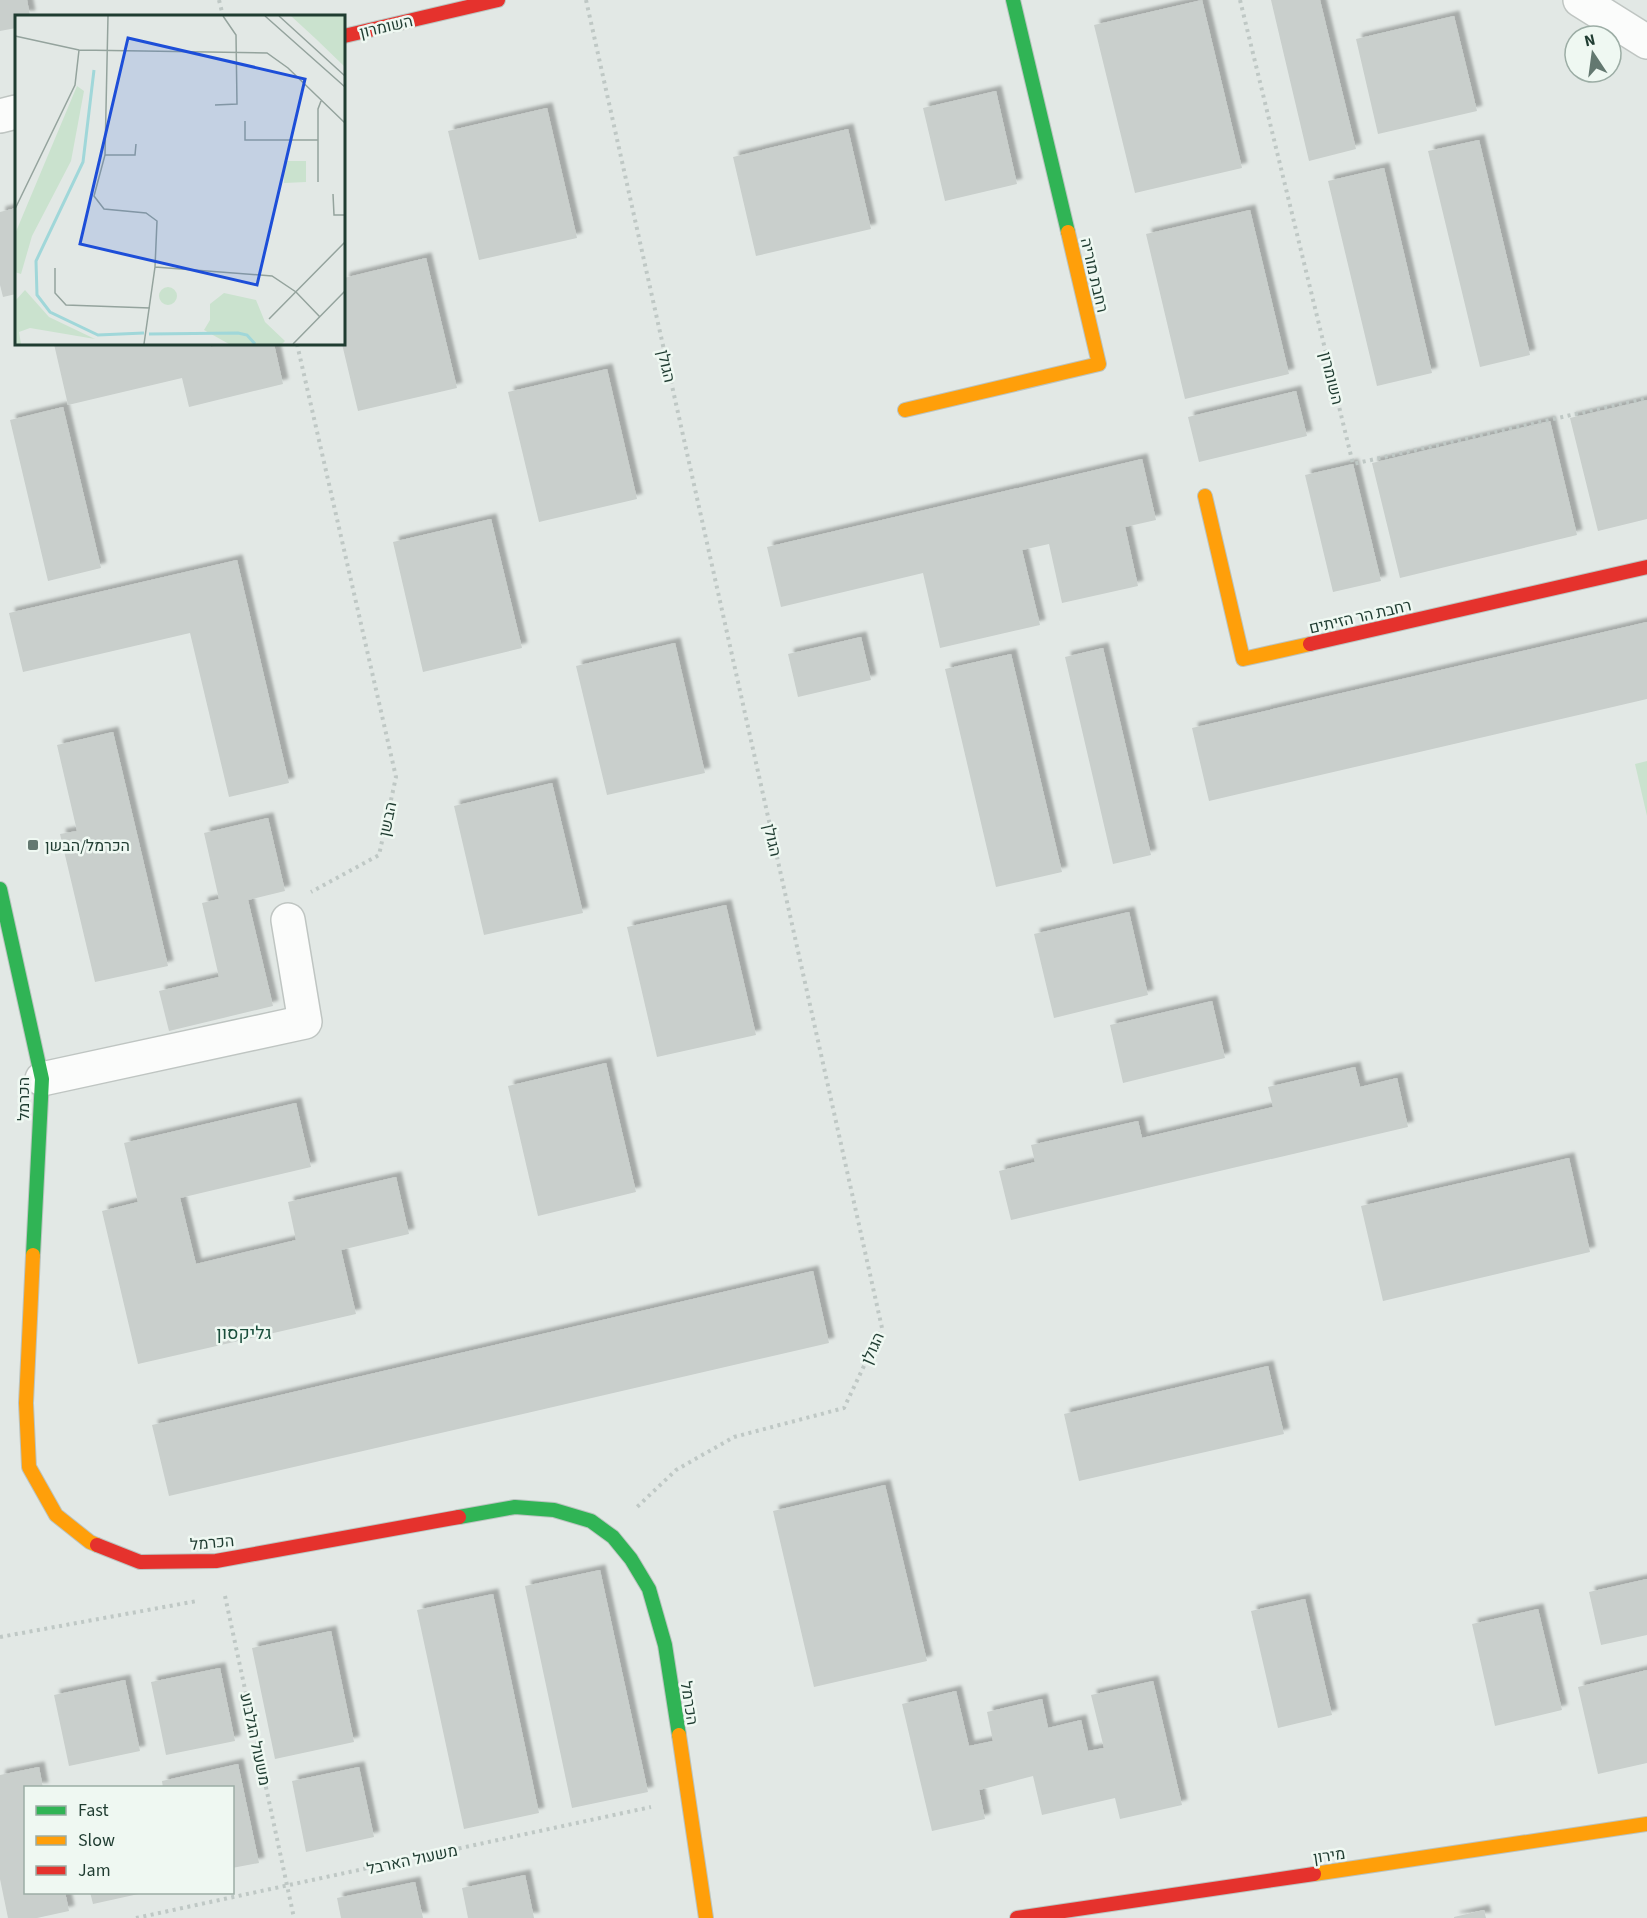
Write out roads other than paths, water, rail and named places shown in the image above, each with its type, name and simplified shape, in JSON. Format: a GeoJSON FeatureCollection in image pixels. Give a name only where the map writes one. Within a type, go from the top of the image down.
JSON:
{"type":"FeatureCollection","features":[{"type":"Feature","properties":{"kind":"street","name":"השומרון"},"geometry":{"type":"LineString","coordinates":[[345,36],[498,0]]}},
{"type":"Feature","properties":{"kind":"street","name":"רחבת מוריה"},"geometry":{"type":"LineString","coordinates":[[906,410],[1099,364],[1013,0]]}},
{"type":"Feature","properties":{"kind":"street"},"geometry":{"type":"LineString","coordinates":[[1580,0],[1647,42]]}},
{"type":"Feature","properties":{"kind":"street"},"geometry":{"type":"LineString","coordinates":[[0,116],[15,112]]}},
{"type":"Feature","properties":{"kind":"street","name":"רחבת הר הזיתים"},"geometry":{"type":"LineString","coordinates":[[1206,496],[1243,659],[1647,567]]}},
{"type":"Feature","properties":{"kind":"street","name":"הכרמל"},"geometry":{"type":"LineString","coordinates":[[0,889],[42,1079],[26,1403],[29,1467],[56,1515],[90,1542],[140,1562],[216,1560],[515,1507],[554,1510],[591,1521],[613,1537],[632,1558],[649,1588],[665,1645],[706,1918]]}},
{"type":"Feature","properties":{"kind":"street"},"geometry":{"type":"LineString","coordinates":[[42,1079],[305,1022],[288,920]]}},
{"type":"Feature","properties":{"kind":"street","name":"מירון"},"geometry":{"type":"LineString","coordinates":[[1017,1918],[1647,1824]]}},
{"type":"Feature","properties":{"kind":"place","name":"הכרמל/הבשן"},"geometry":{"type":"Point","coordinates":[33,845]}},
{"type":"Feature","properties":{"kind":"district","name":"גליקסון"},"geometry":{"type":"Point","coordinates":[244,1333]}}]}
